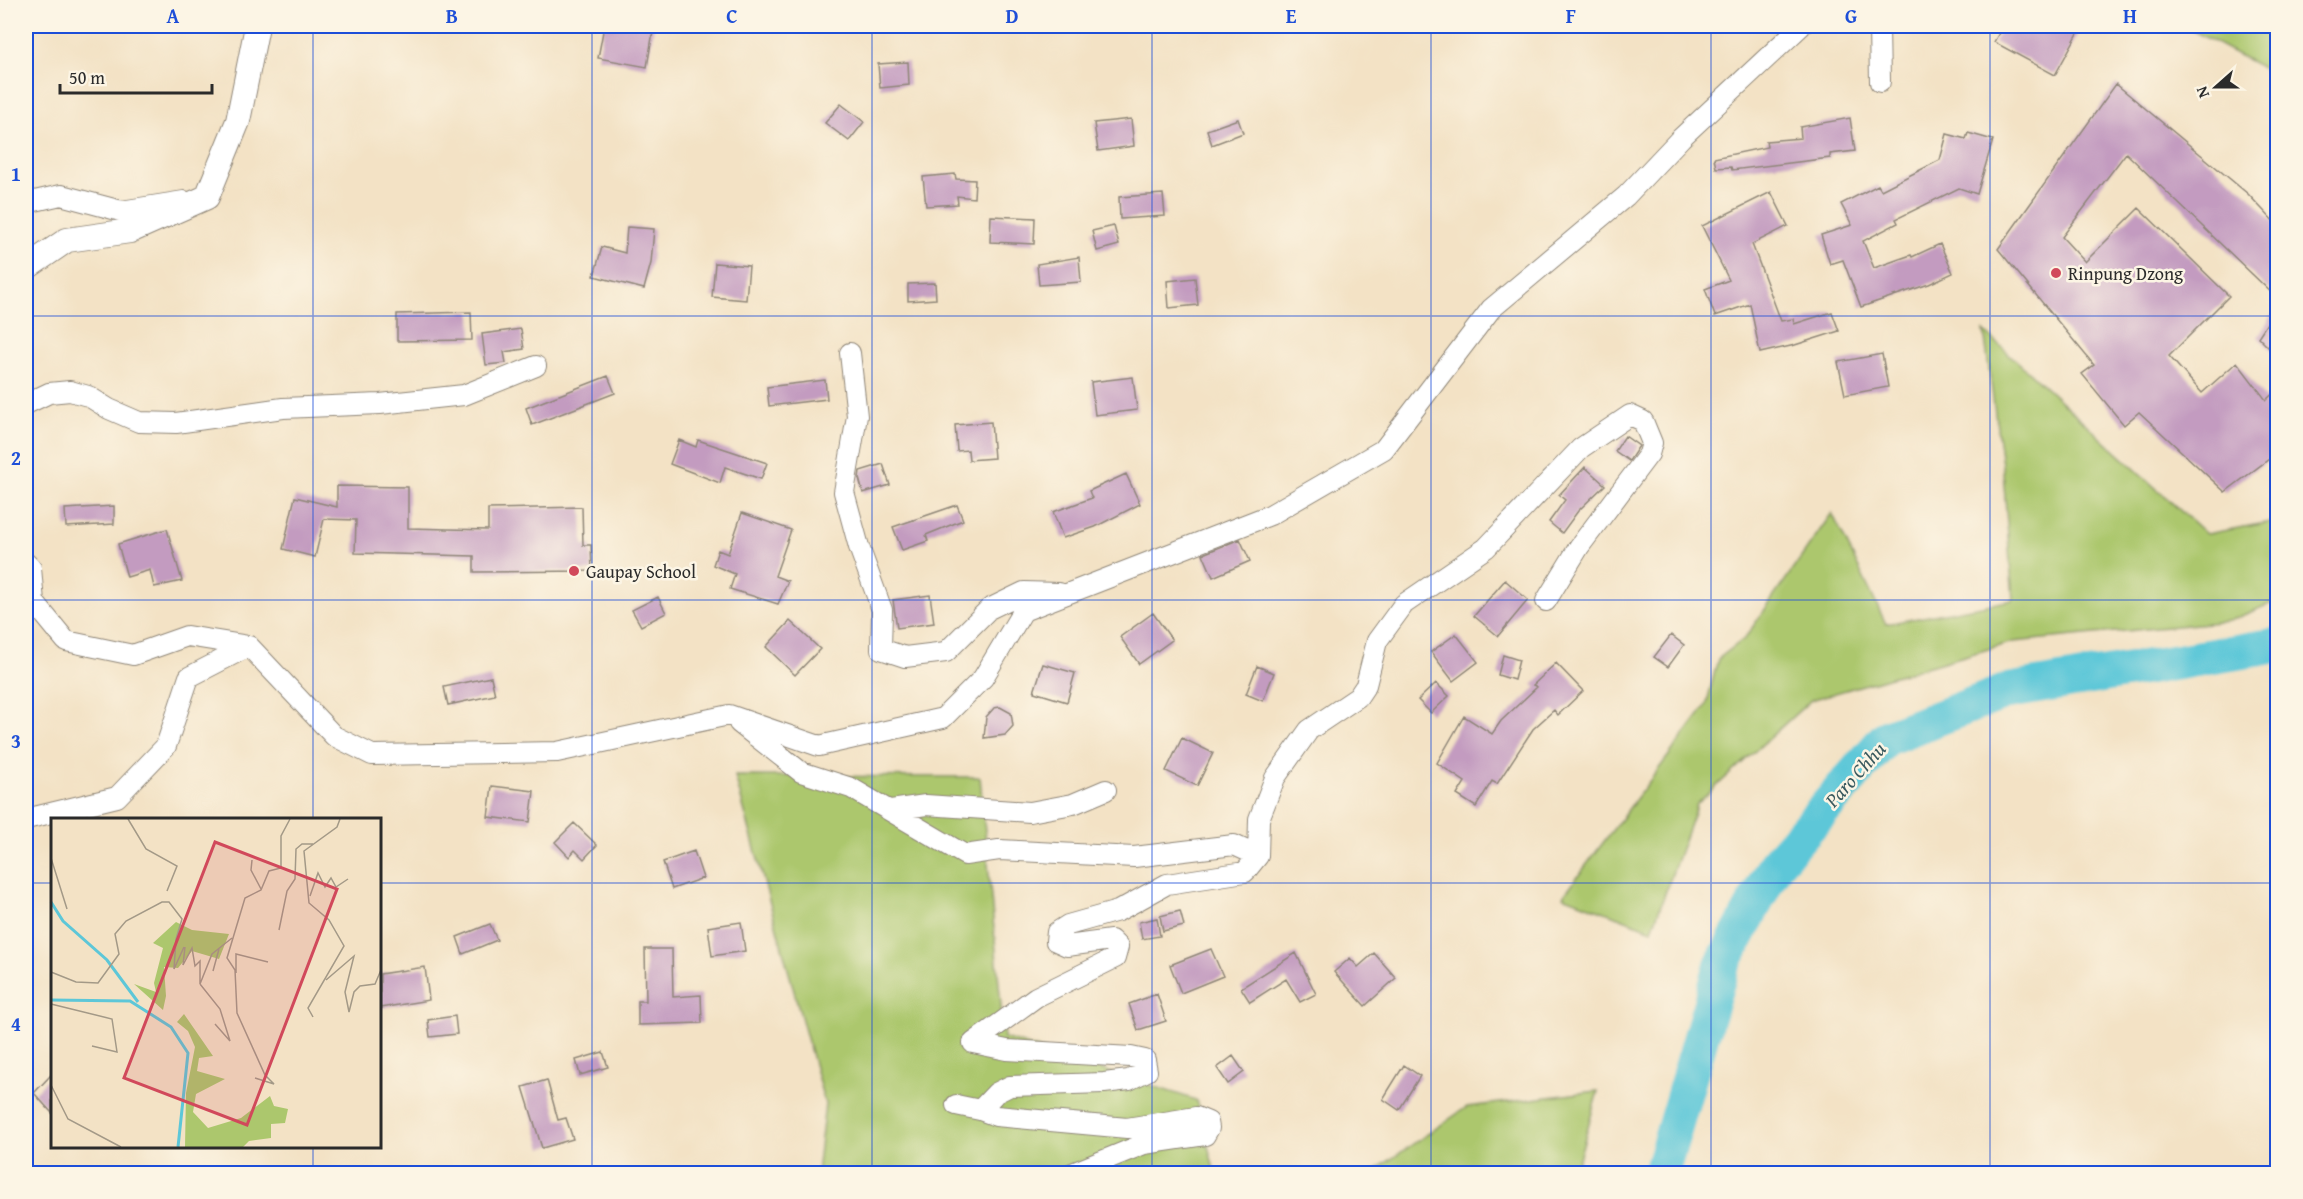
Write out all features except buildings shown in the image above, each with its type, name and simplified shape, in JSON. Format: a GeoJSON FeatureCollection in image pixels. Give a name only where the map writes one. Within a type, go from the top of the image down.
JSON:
{"type":"FeatureCollection","features":[{"type":"Feature","properties":{"kind":"street"},"geometry":{"type":"LineString","coordinates":[[26,268],[67,240],[130,231],[207,197],[238,121],[257,26]]}},
{"type":"Feature","properties":{"kind":"street"},"geometry":{"type":"LineString","coordinates":[[26,563],[31,568],[34,602],[66,641],[133,654],[188,636],[249,646],[334,736],[372,755],[557,752],[729,715],[819,746],[943,718],[983,678],[1023,611],[1082,590],[1270,515],[1384,449],[1491,309],[1626,196],[1681,138],[1801,26]]}},
{"type":"Feature","properties":{"kind":"street"},"geometry":{"type":"LineString","coordinates":[[1879,26],[1880,82]]}},
{"type":"Feature","properties":{"kind":"street"},"geometry":{"type":"LineString","coordinates":[[26,203],[61,195],[121,211],[207,197]]}},
{"type":"Feature","properties":{"kind":"street"},"geometry":{"type":"LineString","coordinates":[[850,353],[856,416],[844,492],[859,547],[882,610],[881,650],[904,657],[946,652],[989,609],[1024,592],[1052,594],[1082,590]]}},
{"type":"Feature","properties":{"kind":"street"},"geometry":{"type":"LineString","coordinates":[[26,404],[49,393],[70,391],[88,396],[109,409],[139,422],[176,423],[283,408],[380,404],[464,395],[536,366]]}},
{"type":"Feature","properties":{"kind":"street"},"geometry":{"type":"LineString","coordinates":[[980,1110],[996,1093],[1010,1086],[1104,1083],[1129,1080],[1147,1071],[1145,1060],[1131,1057],[1007,1050],[966,1042],[1036,997],[1115,958],[1118,947],[1112,940],[1067,946],[1056,941],[1057,932],[1068,925],[1118,911],[1167,884],[1245,872],[1258,856],[1259,819],[1275,778],[1308,730],[1358,697],[1366,685],[1377,640],[1404,604],[1486,549],[1581,448],[1630,415],[1643,420],[1652,443],[1649,454],[1580,547],[1546,601]]}},
{"type":"Feature","properties":{"kind":"street"},"geometry":{"type":"LineString","coordinates":[[26,819],[117,797],[166,746],[189,677],[249,646]]}},
{"type":"Feature","properties":{"kind":"street"},"geometry":{"type":"LineString","coordinates":[[729,715],[801,772],[851,788],[965,855],[999,850],[1134,857],[1234,845],[1258,856]]}},
{"type":"Feature","properties":{"kind":"street"},"geometry":{"type":"LineString","coordinates":[[891,810],[926,805],[1030,812],[1073,804],[1106,790]]}},
{"type":"Feature","properties":{"kind":"street"},"geometry":{"type":"LineString","coordinates":[[956,1105],[996,1116],[1127,1128],[1196,1117],[1208,1122],[1209,1128],[1205,1135],[1144,1144],[1070,1173]]}},
{"type":"Feature","properties":{"kind":"green space"},"geometry":{"type":"Polygon","coordinates":[[[2184,26],[2277,26],[2277,86],[2263,68],[2184,26]]]}},
{"type":"Feature","properties":{"kind":"green space"},"geometry":{"type":"Polygon","coordinates":[[[1984,331],[2206,534],[2277,521],[2277,601],[2229,621],[2013,642],[1811,700],[1697,804],[1652,930],[1563,896],[1706,706],[1718,659],[1745,638],[1832,513],[1886,624],[2013,600],[2003,472],[1984,331]]]}},
{"type":"Feature","properties":{"kind":"green space"},"geometry":{"type":"Polygon","coordinates":[[[735,776],[980,777],[1004,1038],[1196,1100],[1215,1173],[817,1173],[825,1104],[735,776]]]}},
{"type":"Feature","properties":{"kind":"green space"},"geometry":{"type":"Polygon","coordinates":[[[1598,1091],[1575,1173],[1371,1173],[1467,1107],[1598,1091]]]}},
{"type":"Feature","properties":{"kind":"waterway","name":"Paro Chhu"},"geometry":{"type":"LineString","coordinates":[[1661,1174],[1722,965],[1775,865],[1886,738],[2008,691],[2278,645]]}},
{"type":"Feature","properties":{"kind":"place","name":"Rinpung Dzong"},"geometry":{"type":"Point","coordinates":[2056,273]}},
{"type":"Feature","properties":{"kind":"place","name":"Gaupay School"},"geometry":{"type":"Point","coordinates":[574,571]}}]}
